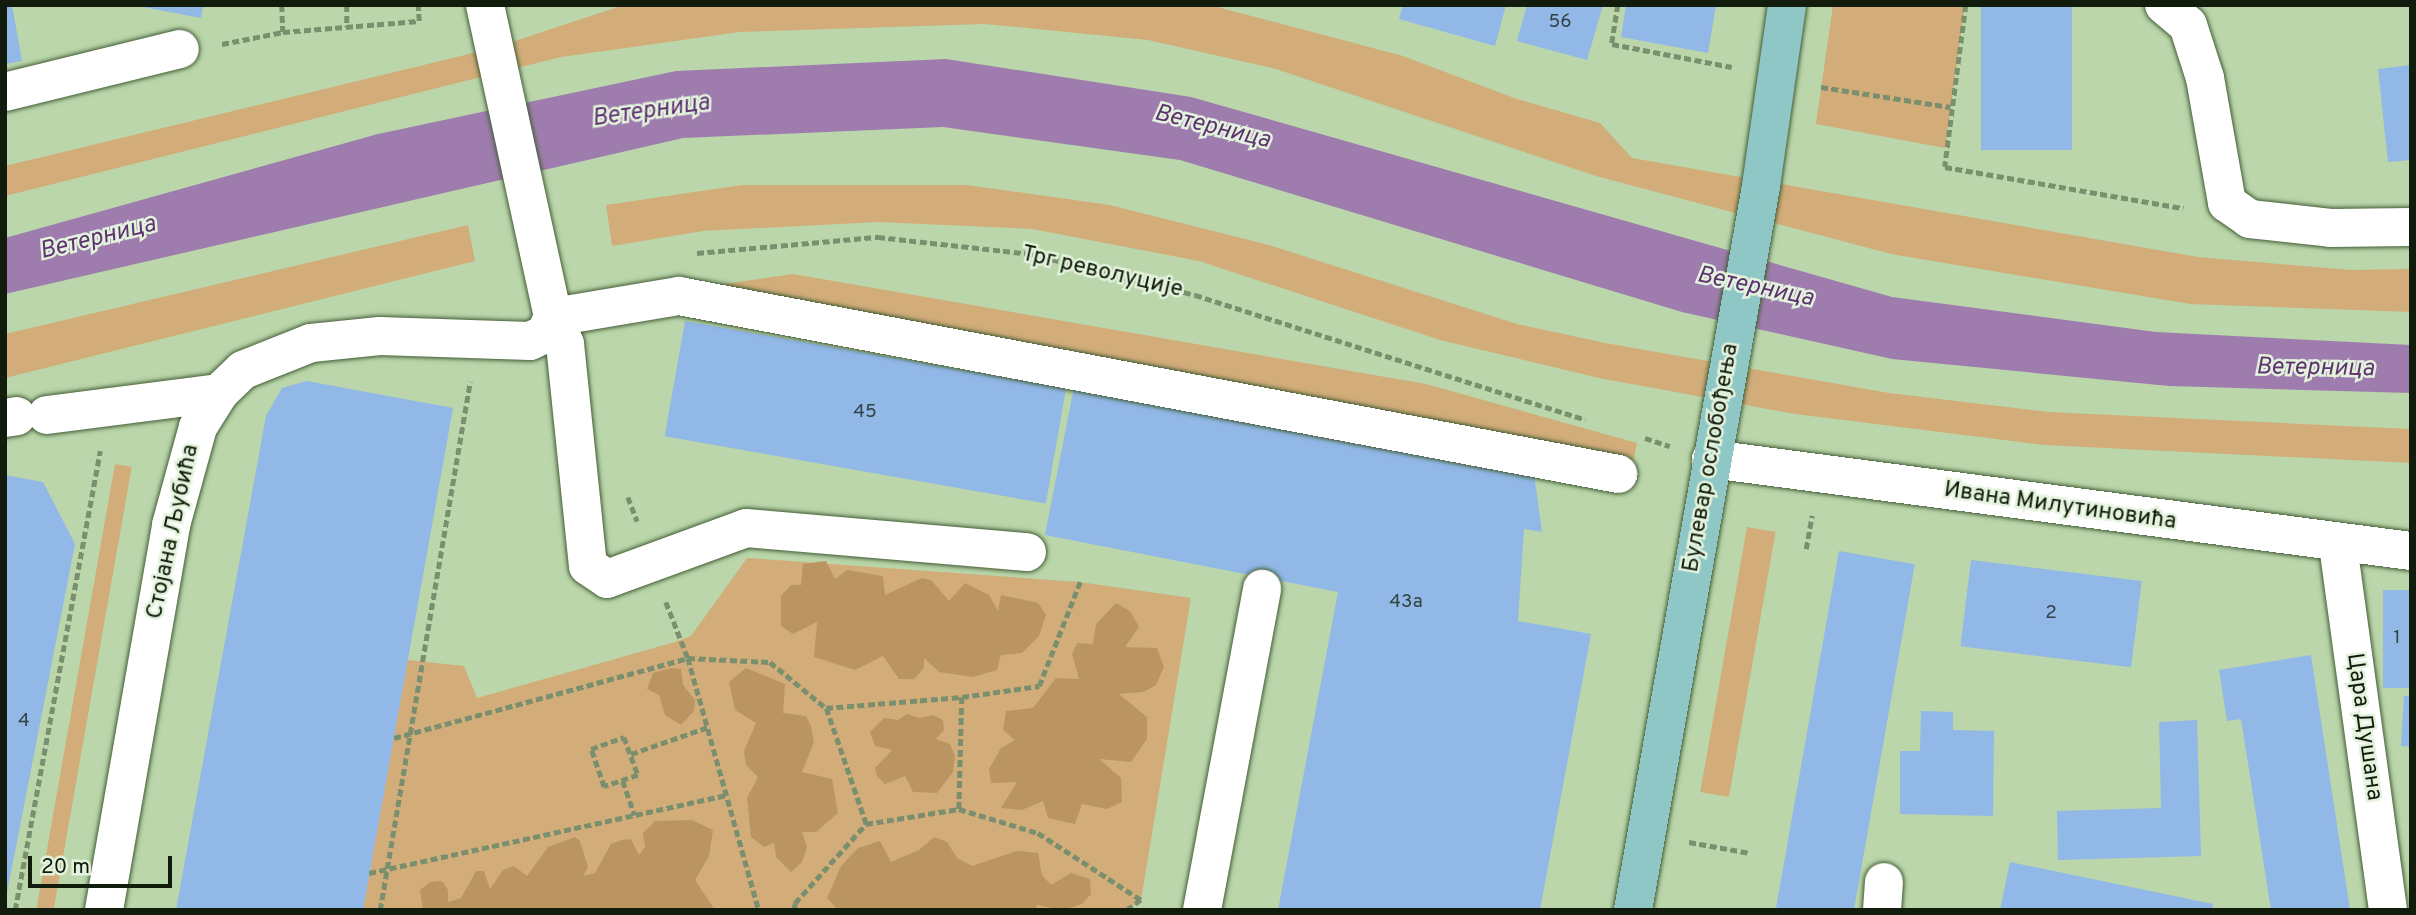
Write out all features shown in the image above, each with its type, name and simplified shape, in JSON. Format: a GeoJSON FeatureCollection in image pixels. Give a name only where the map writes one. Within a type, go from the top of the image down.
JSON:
{"type":"FeatureCollection","features":[{"type":"Feature","properties":{"kind":"main road","name":"Булевар ослобођења"},"geometry":{"type":"LineString","coordinates":[[1633,910],[1761,186],[1787,5]]}},
{"type":"Feature","properties":{"kind":"street"},"geometry":{"type":"LineString","coordinates":[[485,5],[553,317],[565,344],[588,566],[607,579],[673,559],[746,528],[1027,552]]}},
{"type":"Feature","properties":{"kind":"street"},"geometry":{"type":"LineString","coordinates":[[2164,5],[2188,25],[2205,78],[2227,203],[2250,219],[2331,228],[2411,227]]}},
{"type":"Feature","properties":{"kind":"street"},"geometry":{"type":"LineString","coordinates":[[5,92],[180,50]]}},
{"type":"Feature","properties":{"kind":"street"},"geometry":{"type":"LineString","coordinates":[[553,317],[679,296],[1618,474]]}},
{"type":"Feature","properties":{"kind":"street","name":"Стојана Љубића"},"geometry":{"type":"LineString","coordinates":[[104,910],[171,525],[198,427],[219,393],[243,370],[311,343],[380,336],[530,341],[545,334],[553,317]]}},
{"type":"Feature","properties":{"kind":"street"},"geometry":{"type":"LineString","coordinates":[[23,416],[219,393]]}},
{"type":"Feature","properties":{"kind":"street","name":"Ивана Милутиновића"},"geometry":{"type":"LineString","coordinates":[[1711,458],[2338,545],[2411,551]]}},
{"type":"Feature","properties":{"kind":"street","name":"Цара Душана"},"geometry":{"type":"LineString","coordinates":[[2338,545],[2388,910]]}},
{"type":"Feature","properties":{"kind":"street"},"geometry":{"type":"LineString","coordinates":[[1202,910],[1262,589]]}},
{"type":"Feature","properties":{"kind":"path"},"geometry":{"type":"LineString","coordinates":[[282,5],[284,32]]}},
{"type":"Feature","properties":{"kind":"path"},"geometry":{"type":"LineString","coordinates":[[347,5],[347,27]]}},
{"type":"Feature","properties":{"kind":"path"},"geometry":{"type":"LineString","coordinates":[[180,50],[284,32],[419,21],[418,5]]}},
{"type":"Feature","properties":{"kind":"path"},"geometry":{"type":"LineString","coordinates":[[1618,5],[1612,44],[1732,68]]}},
{"type":"Feature","properties":{"kind":"path"},"geometry":{"type":"LineString","coordinates":[[1966,5],[1950,107],[1945,167],[2250,219]]}},
{"type":"Feature","properties":{"kind":"path"},"geometry":{"type":"LineString","coordinates":[[1821,87],[1950,107]]}},
{"type":"Feature","properties":{"kind":"path","name":"Трг револуције"},"geometry":{"type":"LineString","coordinates":[[688,254],[878,237],[1031,254],[1195,295],[1588,420]]}},
{"type":"Feature","properties":{"kind":"path"},"geometry":{"type":"LineString","coordinates":[[380,910],[471,377]]}},
{"type":"Feature","properties":{"kind":"path"},"geometry":{"type":"LineString","coordinates":[[15,910],[109,405]]}},
{"type":"Feature","properties":{"kind":"path"},"geometry":{"type":"LineString","coordinates":[[826,708],[1039,687],[1080,582]]}},
{"type":"Feature","properties":{"kind":"path"},"geometry":{"type":"LineString","coordinates":[[394,738],[688,658],[770,662],[826,708],[866,824]]}},
{"type":"Feature","properties":{"kind":"path"},"geometry":{"type":"LineString","coordinates":[[959,809],[962,696]]}},
{"type":"Feature","properties":{"kind":"path"},"geometry":{"type":"LineString","coordinates":[[631,754],[708,727]]}},
{"type":"Feature","properties":{"kind":"path"},"geometry":{"type":"LineString","coordinates":[[624,737],[631,754],[638,775],[604,787],[591,749],[624,737]]}},
{"type":"Feature","properties":{"kind":"path"},"geometry":{"type":"LineString","coordinates":[[623,781],[635,815]]}},
{"type":"Feature","properties":{"kind":"path"},"geometry":{"type":"LineString","coordinates":[[369,873],[727,795]]}},
{"type":"Feature","properties":{"kind":"path"},"geometry":{"type":"LineString","coordinates":[[794,910],[795,903],[866,824],[959,809],[1038,832],[1141,900],[1127,910]]}},
{"type":"Feature","properties":{"kind":"path"},"geometry":{"type":"LineString","coordinates":[[1683,841],[1750,853]]}},
{"type":"Feature","properties":{"kind":"shaded area"},"geometry":{"type":"Polygon","coordinates":[[[624,5],[1210,5],[1403,56],[1514,98],[1600,123],[1632,158],[2198,257],[2351,270],[2411,269],[2411,312],[2190,304],[1891,254],[1596,176],[1276,69],[1148,40],[984,24],[740,32],[561,57],[5,196],[5,166],[494,48],[624,5]]]}},
{"type":"Feature","properties":{"kind":"shaded area"},"geometry":{"type":"Polygon","coordinates":[[[1833,5],[1965,5],[1945,148],[1816,124],[1833,5]]]}},
{"type":"Feature","properties":{"kind":"shaded area"},"geometry":{"type":"Polygon","coordinates":[[[742,185],[967,185],[1110,205],[1269,245],[1517,324],[1605,343],[1889,393],[2049,412],[2411,429],[2411,463],[2044,445],[1795,414],[1599,378],[1440,340],[1199,261],[1032,229],[878,222],[703,231],[612,246],[606,205],[742,185]]]}},
{"type":"Feature","properties":{"kind":"shaded area"},"geometry":{"type":"Polygon","coordinates":[[[468,225],[475,261],[5,378],[5,334],[468,225]]]}},
{"type":"Feature","properties":{"kind":"shaded area"},"geometry":{"type":"Polygon","coordinates":[[[793,274],[1426,384],[1637,443],[1632,467],[681,290],[793,274]]]}},
{"type":"Feature","properties":{"kind":"shaded area"},"geometry":{"type":"Polygon","coordinates":[[[115,464],[132,467],[54,910],[36,910],[115,464]]]}},
{"type":"Feature","properties":{"kind":"shaded area"},"geometry":{"type":"Polygon","coordinates":[[[1747,527],[1776,532],[1729,797],[1700,792],[1747,527]]]}},
{"type":"Feature","properties":{"kind":"shaded area"},"geometry":{"type":"Polygon","coordinates":[[[747,558],[1080,582],[1191,598],[1141,900],[1127,910],[363,910],[407,660],[464,666],[477,698],[675,642],[691,636],[747,558]]]}},
{"type":"Feature","properties":{"kind":"shaded area"},"geometry":{"type":"Polygon","coordinates":[[[826,561],[835,579],[847,570],[883,576],[885,595],[922,578],[931,580],[949,601],[965,583],[989,595],[998,611],[1001,595],[1038,603],[1046,615],[1039,636],[1022,653],[1001,655],[997,670],[973,677],[939,672],[924,658],[924,668],[914,679],[899,679],[883,656],[855,670],[814,657],[817,622],[793,634],[781,626],[781,596],[791,585],[801,585],[803,564],[826,561]]]}},
{"type":"Feature","properties":{"kind":"shaded area"},"geometry":{"type":"Polygon","coordinates":[[[1116,603],[1130,611],[1139,627],[1125,647],[1157,648],[1164,667],[1156,685],[1143,692],[1119,694],[1147,717],[1147,739],[1131,762],[1099,759],[1121,778],[1122,802],[1107,809],[1082,804],[1075,824],[1048,818],[1043,801],[1022,810],[1001,808],[1017,782],[991,783],[989,769],[1001,748],[1015,740],[1003,730],[1006,711],[1033,708],[1056,678],[1079,679],[1072,654],[1077,643],[1093,644],[1096,624],[1116,603]]]}},
{"type":"Feature","properties":{"kind":"shaded area"},"geometry":{"type":"Polygon","coordinates":[[[671,668],[681,669],[683,685],[695,700],[694,711],[681,725],[665,715],[659,695],[647,689],[653,673],[671,668]]]}},
{"type":"Feature","properties":{"kind":"shaded area"},"geometry":{"type":"Polygon","coordinates":[[[746,668],[785,684],[783,713],[806,716],[811,726],[814,742],[802,772],[832,779],[838,813],[816,832],[802,832],[807,848],[802,862],[791,872],[776,857],[774,843],[764,847],[751,837],[747,798],[758,777],[746,765],[744,751],[756,723],[735,710],[729,682],[746,668]]]}},
{"type":"Feature","properties":{"kind":"shaded area"},"geometry":{"type":"Polygon","coordinates":[[[907,714],[920,718],[933,715],[943,720],[944,730],[936,739],[950,744],[955,756],[953,772],[937,793],[913,792],[905,776],[885,784],[877,776],[875,768],[892,750],[875,746],[870,732],[884,718],[898,720],[907,714]]]}},
{"type":"Feature","properties":{"kind":"shaded area"},"geometry":{"type":"Polygon","coordinates":[[[692,820],[713,830],[709,856],[695,880],[715,910],[423,910],[420,890],[430,882],[442,881],[448,890],[448,902],[461,898],[476,871],[484,871],[490,889],[503,870],[514,866],[527,876],[548,847],[575,837],[580,841],[588,867],[583,876],[595,873],[611,844],[631,839],[639,855],[645,847],[643,833],[655,821],[692,820]]]}},
{"type":"Feature","properties":{"kind":"shaded area"},"geometry":{"type":"Polygon","coordinates":[[[934,837],[947,842],[957,858],[972,866],[1017,851],[1038,853],[1042,875],[1051,885],[1071,873],[1090,879],[1091,894],[1082,904],[1062,910],[1037,905],[1036,910],[838,910],[827,898],[841,866],[858,848],[880,841],[891,862],[919,850],[934,837]]]}},
{"type":"Feature","properties":{"kind":"water","name":"Ветерница"},"geometry":{"type":"Polygon","coordinates":[[[946,59],[1191,97],[1892,297],[2156,332],[2411,345],[2411,393],[2169,386],[1892,359],[1682,312],[1180,160],[943,127],[683,138],[5,294],[5,238],[378,134],[676,71],[946,59]]]}},
{"type":"Feature","properties":{"kind":"building"},"geometry":{"type":"Polygon","coordinates":[[[5,5],[12,5],[22,61],[5,64],[5,5]]]}},
{"type":"Feature","properties":{"kind":"building"},"geometry":{"type":"Polygon","coordinates":[[[133,5],[203,5],[201,18],[133,5]]]}},
{"type":"Feature","properties":{"kind":"building"},"geometry":{"type":"Polygon","coordinates":[[[1403,5],[1506,5],[1495,46],[1399,19],[1403,5]]]}},
{"type":"Feature","properties":{"kind":"building"},"geometry":{"type":"Polygon","coordinates":[[[1527,5],[1603,5],[1587,60],[1517,41],[1527,5]]]}},
{"type":"Feature","properties":{"kind":"building"},"geometry":{"type":"Polygon","coordinates":[[[1626,5],[1716,5],[1708,53],[1621,37],[1626,5]]]}},
{"type":"Feature","properties":{"kind":"building"},"geometry":{"type":"Polygon","coordinates":[[[1981,5],[2072,5],[2072,150],[1981,150],[1981,5]]]}},
{"type":"Feature","properties":{"kind":"building"},"geometry":{"type":"Polygon","coordinates":[[[2411,65],[2411,160],[2388,162],[2378,69],[2411,65]]]}},
{"type":"Feature","properties":{"kind":"building"},"geometry":{"type":"Polygon","coordinates":[[[685,321],[1066,388],[1046,503],[665,436],[685,321]]]}},
{"type":"Feature","properties":{"kind":"building"},"geometry":{"type":"Polygon","coordinates":[[[307,381],[453,408],[363,910],[176,910],[266,416],[282,388],[307,381]]]}},
{"type":"Feature","properties":{"kind":"building"},"geometry":{"type":"Polygon","coordinates":[[[1074,387],[1534,474],[1542,532],[1524,529],[1518,621],[1591,634],[1540,910],[1278,910],[1338,592],[1045,535],[1074,387]]]}},
{"type":"Feature","properties":{"kind":"building"},"geometry":{"type":"Polygon","coordinates":[[[5,475],[43,482],[75,544],[5,903],[5,475]]]}},
{"type":"Feature","properties":{"kind":"building"},"geometry":{"type":"Polygon","coordinates":[[[1839,551],[1915,564],[1854,910],[1776,909],[1839,551]]]}},
{"type":"Feature","properties":{"kind":"building"},"geometry":{"type":"Polygon","coordinates":[[[1971,560],[2142,581],[2131,667],[1960,646],[1971,560]]]}},
{"type":"Feature","properties":{"kind":"building"},"geometry":{"type":"Polygon","coordinates":[[[2383,590],[2411,590],[2411,688],[2383,688],[2383,590]]]}},
{"type":"Feature","properties":{"kind":"building"},"geometry":{"type":"Polygon","coordinates":[[[2311,655],[2350,910],[2271,910],[2241,719],[2227,721],[2219,670],[2311,655]]]}},
{"type":"Feature","properties":{"kind":"building"},"geometry":{"type":"Polygon","coordinates":[[[2404,696],[2411,696],[2411,747],[2401,746],[2404,696]]]}},
{"type":"Feature","properties":{"kind":"building"},"geometry":{"type":"Polygon","coordinates":[[[1921,711],[1953,712],[1953,730],[1994,731],[1993,816],[1900,814],[1900,751],[1920,751],[1921,711]]]}},
{"type":"Feature","properties":{"kind":"building"},"geometry":{"type":"Polygon","coordinates":[[[2197,720],[2201,856],[2058,860],[2057,811],[2161,808],[2159,722],[2197,720]]]}},
{"type":"Feature","properties":{"kind":"building"},"geometry":{"type":"Polygon","coordinates":[[[2010,862],[2213,904],[2212,910],[2000,910],[2010,862]]]}}]}
